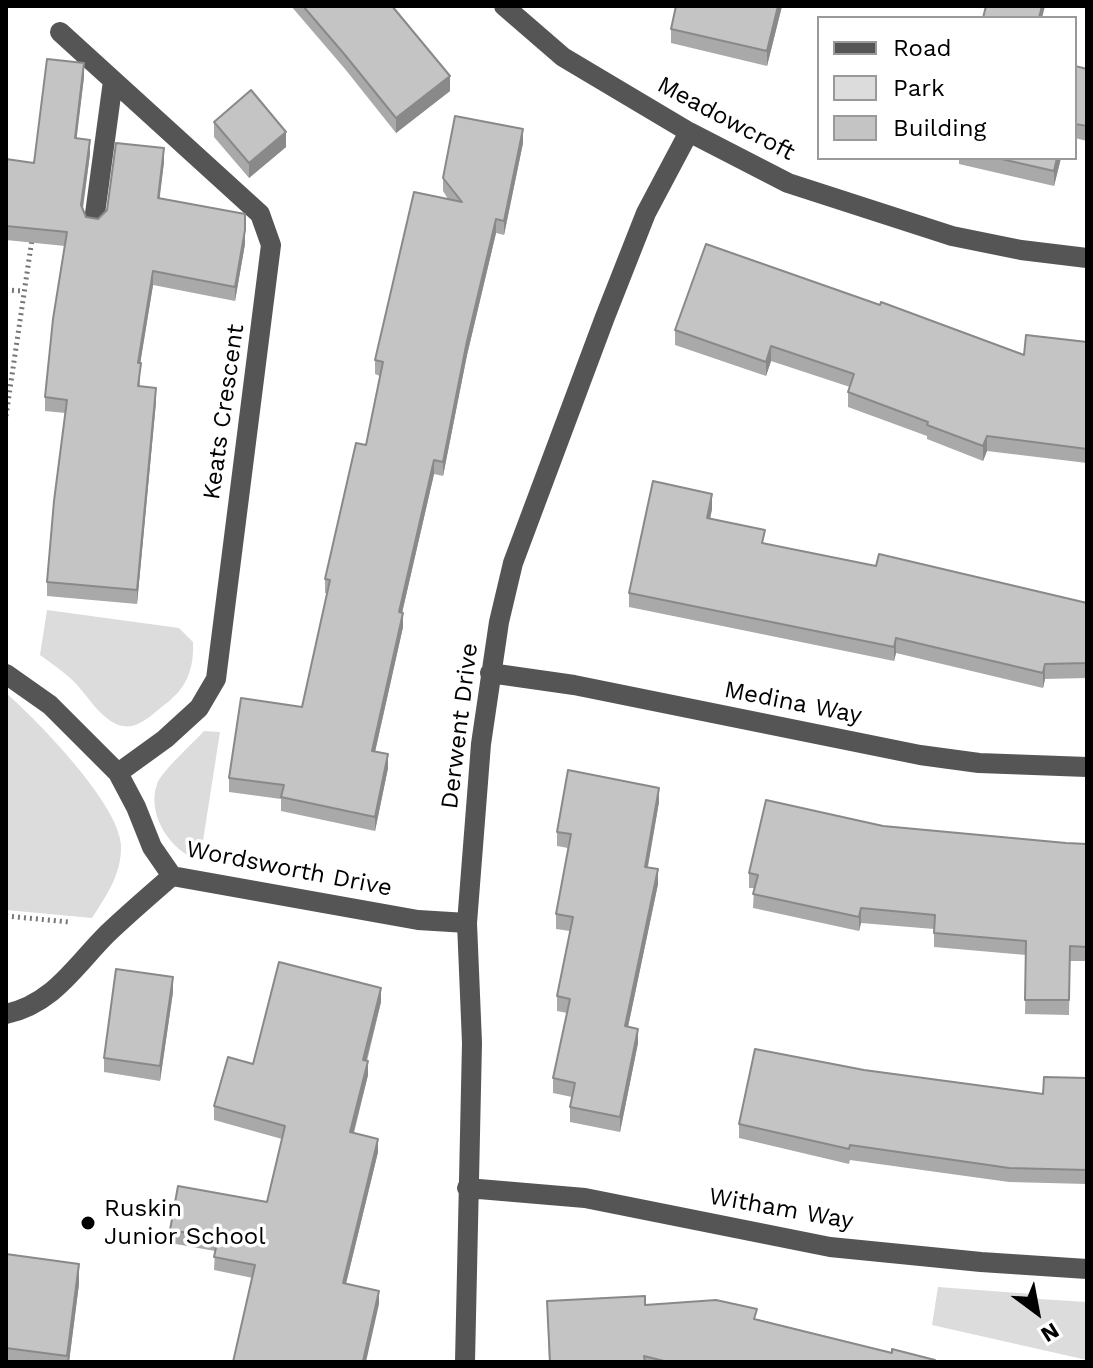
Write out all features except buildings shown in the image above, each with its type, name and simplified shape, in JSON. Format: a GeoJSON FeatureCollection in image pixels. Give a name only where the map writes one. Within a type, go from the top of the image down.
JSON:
{"type":"FeatureCollection","features":[{"type":"Feature","properties":{"kind":"street","name":"Meadowcroft"},"geometry":{"type":"LineString","coordinates":[[504,6],[563,57],[689,132],[788,183],[952,236],[1021,250],[1087,258]]}},
{"type":"Feature","properties":{"kind":"street","name":"Keats Crescent"},"geometry":{"type":"LineString","coordinates":[[60,32],[260,214],[271,245],[216,679],[199,708],[165,739],[118,773]]}},
{"type":"Feature","properties":{"kind":"street"},"geometry":{"type":"LineString","coordinates":[[94,221],[113,81]]}},
{"type":"Feature","properties":{"kind":"street","name":"Derwent Drive"},"geometry":{"type":"LineString","coordinates":[[465,1362],[472,1043],[467,923],[481,744],[490,673],[513,563],[646,213],[689,132]]}},
{"type":"Feature","properties":{"kind":"street","name":"Medina Way"},"geometry":{"type":"LineString","coordinates":[[490,673],[574,685],[920,755],[979,763],[1087,767]]}},
{"type":"Feature","properties":{"kind":"street","name":"Wordsworth Drive"},"geometry":{"type":"LineString","coordinates":[[6,674],[50,705],[118,773],[152,847],[172,876],[418,920],[467,923]]}},
{"type":"Feature","properties":{"kind":"street"},"geometry":{"type":"LineString","coordinates":[[6,1014],[24,1009],[58,988],[106,935],[172,876]]}},
{"type":"Feature","properties":{"kind":"street","name":"Witham Way"},"geometry":{"type":"LineString","coordinates":[[467,1188],[585,1198],[830,1247],[1087,1269]]}},
{"type":"Feature","properties":{"kind":"path"},"geometry":{"type":"LineString","coordinates":[[6,416],[32,236]]}},
{"type":"Feature","properties":{"kind":"path"},"geometry":{"type":"LineString","coordinates":[[6,290],[23,291]]}},
{"type":"Feature","properties":{"kind":"path"},"geometry":{"type":"LineString","coordinates":[[6,916],[85,924],[106,935]]}},
{"type":"Feature","properties":{"kind":"green space"},"geometry":{"type":"Polygon","coordinates":[[[47,610],[179,628],[193,642],[191,668],[185,683],[175,696],[142,722],[132,726],[113,723],[70,678],[40,655],[47,610]]]}},
{"type":"Feature","properties":{"kind":"green space"},"geometry":{"type":"Polygon","coordinates":[[[6,693],[74,764],[107,808],[117,828],[121,845],[119,865],[108,892],[92,918],[6,910],[6,693]]]}},
{"type":"Feature","properties":{"kind":"green space"},"geometry":{"type":"Polygon","coordinates":[[[204,731],[220,732],[200,860],[189,856],[171,841],[158,819],[154,796],[165,772],[204,731]]]}},
{"type":"Feature","properties":{"kind":"green space"},"geometry":{"type":"Polygon","coordinates":[[[938,1287],[1032,1294],[1039,1299],[1087,1302],[1087,1360],[932,1325],[938,1287]]]}},
{"type":"Feature","properties":{"kind":"place","name":"Ruskin Junior School"},"geometry":{"type":"Point","coordinates":[88,1223]}}]}
